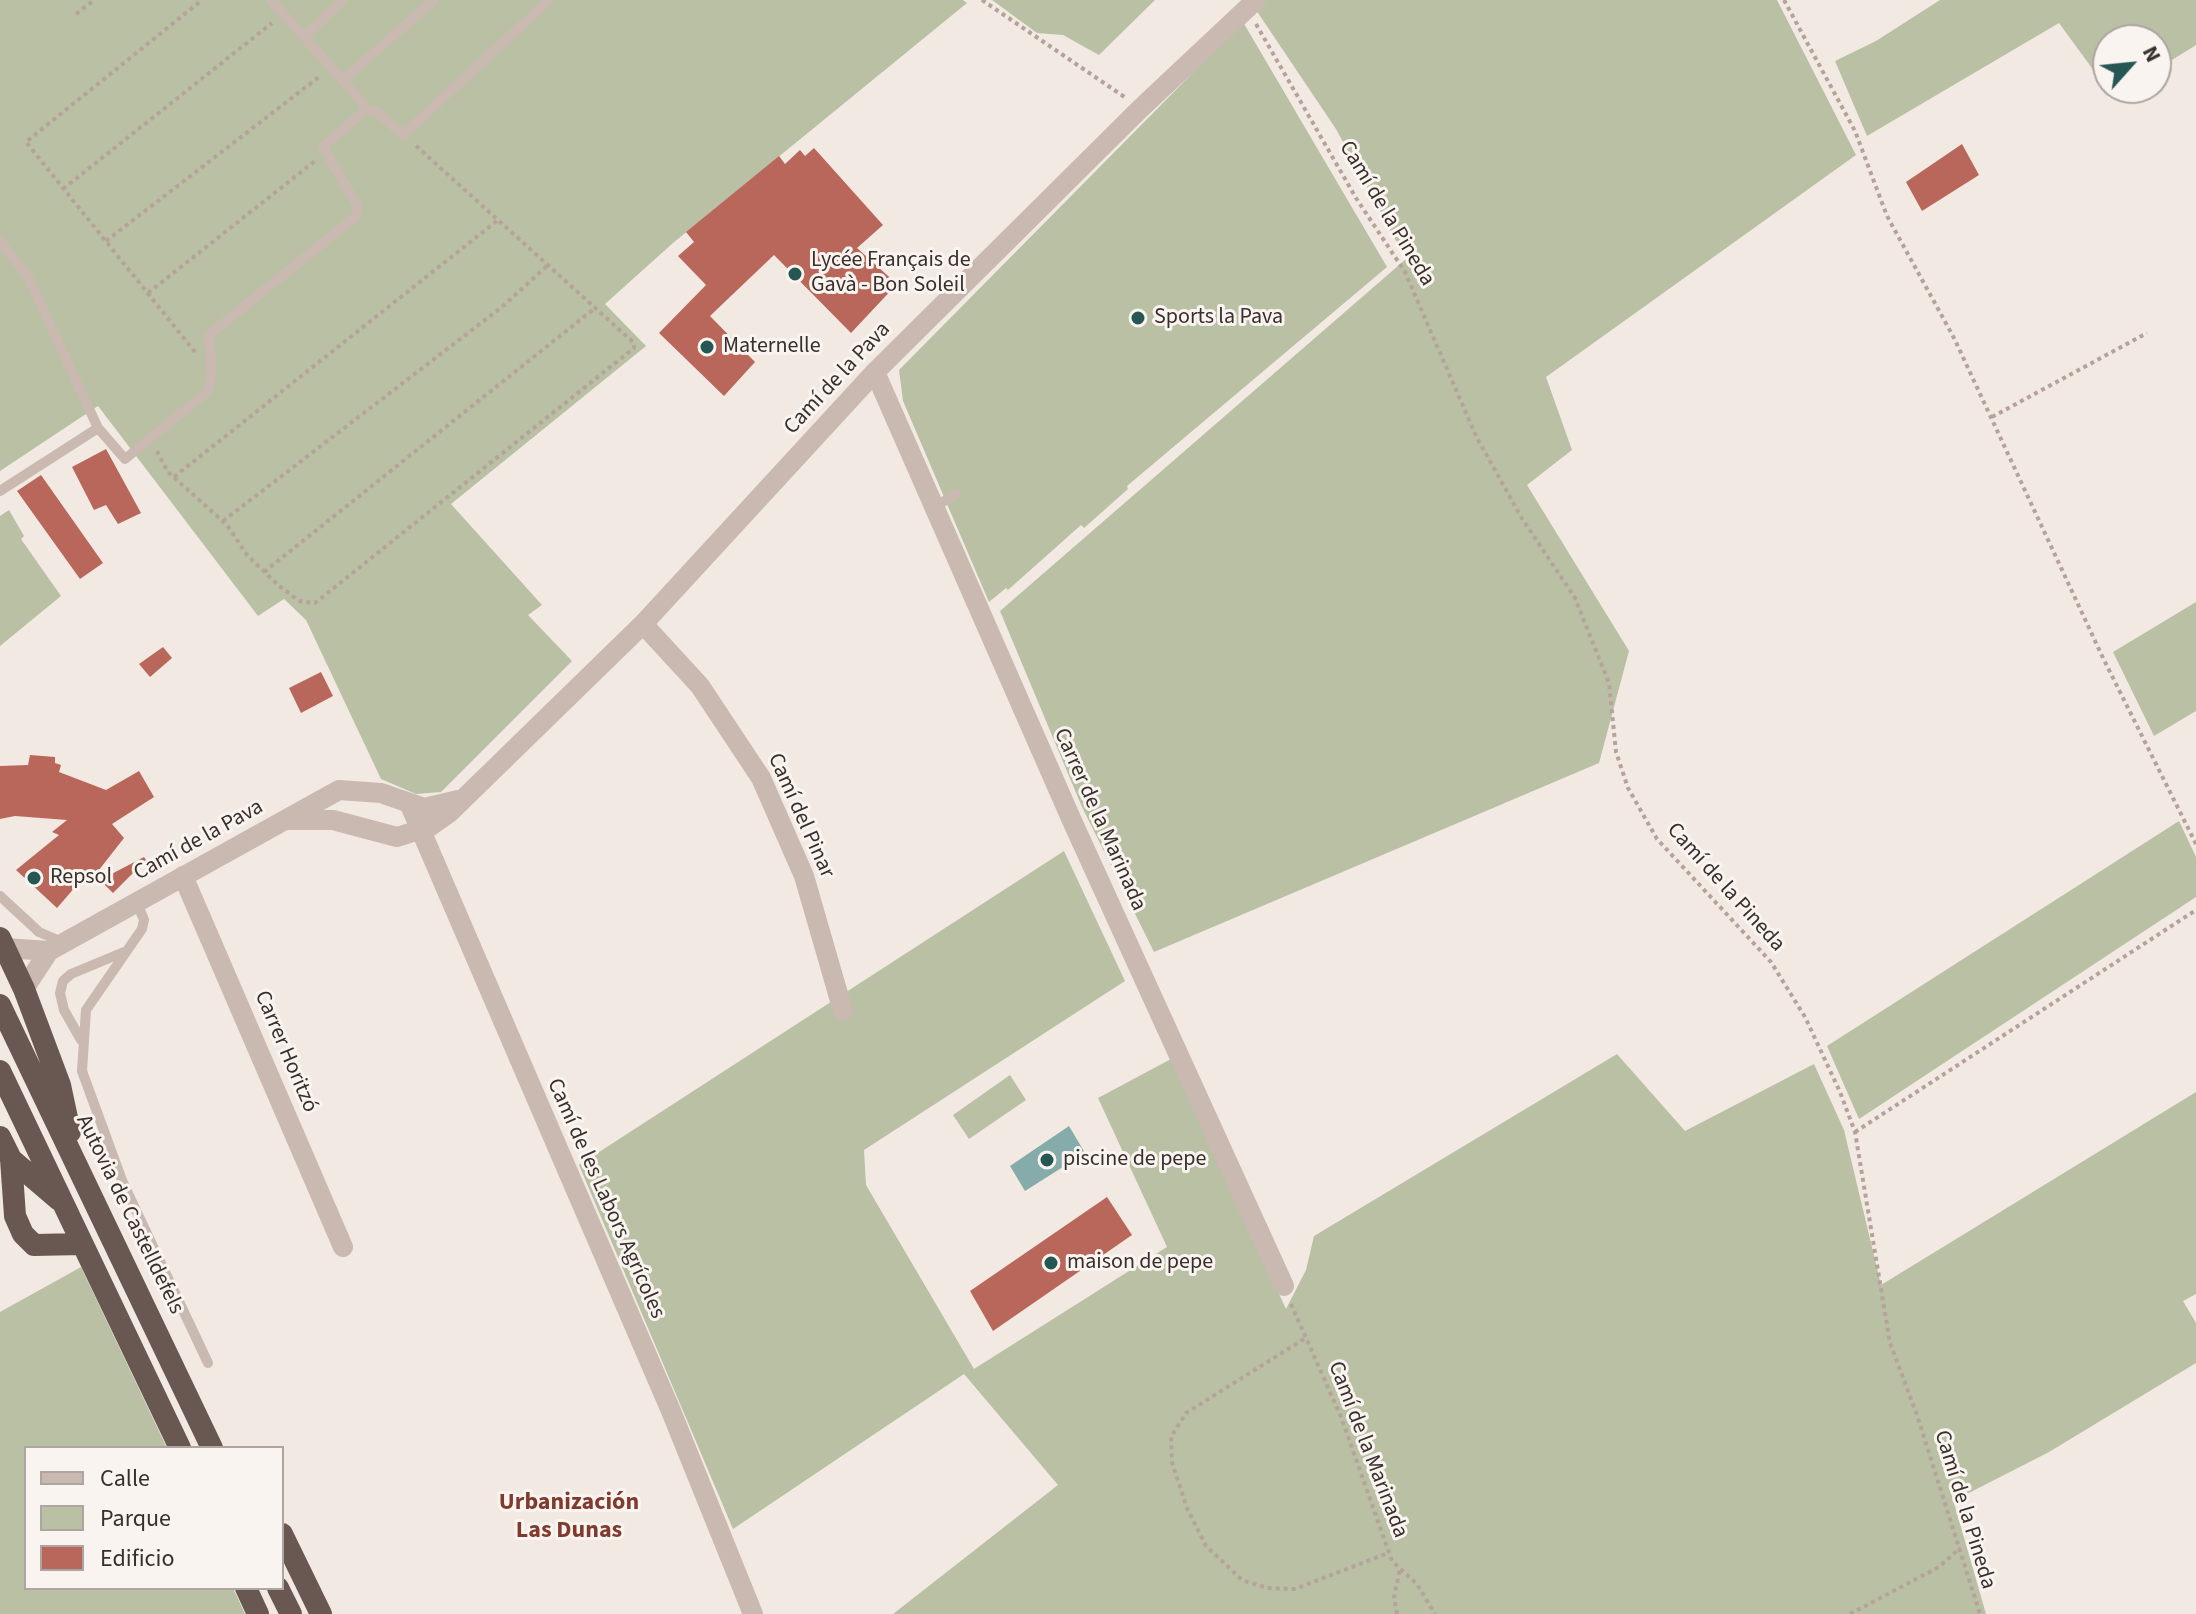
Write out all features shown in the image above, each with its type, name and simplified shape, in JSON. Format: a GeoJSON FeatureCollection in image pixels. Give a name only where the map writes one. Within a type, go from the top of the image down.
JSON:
{"type":"FeatureCollection","features":[{"type":"Feature","properties":{"kind":"highway"},"geometry":{"type":"LineString","coordinates":[[2,943],[24,989],[60,1085],[77,1169]]}},
{"type":"Feature","properties":{"kind":"highway","name":"Autovia de Castelldefels"},"geometry":{"type":"LineString","coordinates":[[0,1005],[212,1444]]}},
{"type":"Feature","properties":{"kind":"highway"},"geometry":{"type":"LineString","coordinates":[[0,1071],[179,1446]]}},
{"type":"Feature","properties":{"kind":"highway"},"geometry":{"type":"LineString","coordinates":[[4,1145],[64,1205]]}},
{"type":"Feature","properties":{"kind":"highway"},"geometry":{"type":"LineString","coordinates":[[4,1145],[15,1216],[23,1234],[34,1245],[82,1244]]}},
{"type":"Feature","properties":{"kind":"highway"},"geometry":{"type":"LineString","coordinates":[[284,1538],[321,1614]]}},
{"type":"Feature","properties":{"kind":"highway"},"geometry":{"type":"LineString","coordinates":[[247,1590],[258,1614]]}},
{"type":"Feature","properties":{"kind":"highway"},"geometry":{"type":"LineString","coordinates":[[279,1590],[291,1614]]}},
{"type":"Feature","properties":{"kind":"street","name":"Camí de la Pava"},"geometry":{"type":"LineString","coordinates":[[289,820],[333,820],[397,837],[419,832],[449,813],[643,624],[875,372],[1141,108],[1252,4]]}},
{"type":"Feature","properties":{"kind":"street","name":"Carrer de la Marinada"},"geometry":{"type":"LineString","coordinates":[[875,372],[1073,823],[1284,1286]]}},
{"type":"Feature","properties":{"kind":"street","name":"Camí del Pinar"},"geometry":{"type":"LineString","coordinates":[[643,624],[700,686],[761,778],[804,876],[843,1011]]}},
{"type":"Feature","properties":{"kind":"street","name":"Camí de la Pava"},"geometry":{"type":"LineString","coordinates":[[24,989],[57,947],[289,820],[327,794],[348,789],[381,793],[410,805],[435,807],[462,799]]}},
{"type":"Feature","properties":{"kind":"street","name":"Camí de les Labors Agrícoles"},"geometry":{"type":"LineString","coordinates":[[410,805],[419,832],[671,1411],[753,1614]]}},
{"type":"Feature","properties":{"kind":"street","name":"Carrer Horitzó"},"geometry":{"type":"LineString","coordinates":[[183,876],[343,1247]]}},
{"type":"Feature","properties":{"kind":"street"},"geometry":{"type":"LineString","coordinates":[[2,943],[57,947]]}},
{"type":"Feature","properties":{"kind":"lane"},"geometry":{"type":"LineString","coordinates":[[271,0],[365,110],[376,111],[403,135],[549,0]]}},
{"type":"Feature","properties":{"kind":"lane"},"geometry":{"type":"LineString","coordinates":[[304,37],[343,0]]}},
{"type":"Feature","properties":{"kind":"lane"},"geometry":{"type":"LineString","coordinates":[[342,81],[434,0]]}},
{"type":"Feature","properties":{"kind":"lane"},"geometry":{"type":"LineString","coordinates":[[0,241],[28,277],[98,428],[125,459],[207,392],[212,372],[209,335],[356,216],[357,205],[323,147],[365,110]]}},
{"type":"Feature","properties":{"kind":"lane"},"geometry":{"type":"LineString","coordinates":[[0,491],[98,428]]}},
{"type":"Feature","properties":{"kind":"lane"},"geometry":{"type":"LineString","coordinates":[[936,506],[956,494]]}},
{"type":"Feature","properties":{"kind":"lane"},"geometry":{"type":"LineString","coordinates":[[0,896],[57,947]]}},
{"type":"Feature","properties":{"kind":"lane"},"geometry":{"type":"LineString","coordinates":[[137,903],[144,920],[142,929],[92,996],[86,1010],[82,1042],[85,1086],[123,1183],[208,1363]]}},
{"type":"Feature","properties":{"kind":"lane"},"geometry":{"type":"LineString","coordinates":[[82,1042],[64,1010],[60,993],[63,981],[71,974],[126,952]]}},
{"type":"Feature","properties":{"kind":"path"},"geometry":{"type":"LineString","coordinates":[[76,14],[94,0]]}},
{"type":"Feature","properties":{"kind":"path"},"geometry":{"type":"LineString","coordinates":[[202,0],[26,142],[212,372]]}},
{"type":"Feature","properties":{"kind":"path"},"geometry":{"type":"LineString","coordinates":[[982,0],[1141,108]]}},
{"type":"Feature","properties":{"kind":"path"},"geometry":{"type":"LineString","coordinates":[[1784,0],[1855,131],[1887,216],[1954,338],[2103,658],[2196,844]]}},
{"type":"Feature","properties":{"kind":"path","name":"Camí de la Pineda"},"geometry":{"type":"LineString","coordinates":[[1252,4],[1356,198],[1405,272],[1476,436],[1521,517],[1575,598],[1609,683],[1616,752],[1628,788],[1657,839],[1771,962],[1805,1017],[1840,1092],[1855,1132],[1890,1343],[1980,1614]]}},
{"type":"Feature","properties":{"kind":"path"},"geometry":{"type":"LineString","coordinates":[[62,190],[284,14]]}},
{"type":"Feature","properties":{"kind":"path"},"geometry":{"type":"LineString","coordinates":[[106,241],[331,69]]}},
{"type":"Feature","properties":{"kind":"path"},"geometry":{"type":"LineString","coordinates":[[151,438],[168,472],[223,521],[264,572],[299,601],[315,603],[634,348],[634,343],[403,135]]}},
{"type":"Feature","properties":{"kind":"path"},"geometry":{"type":"LineString","coordinates":[[148,293],[326,152]]}},
{"type":"Feature","properties":{"kind":"path"},"geometry":{"type":"LineString","coordinates":[[174,477],[498,220]]}},
{"type":"Feature","properties":{"kind":"path"},"geometry":{"type":"LineString","coordinates":[[223,521],[502,307],[548,265]]}},
{"type":"Feature","properties":{"kind":"path"},"geometry":{"type":"LineString","coordinates":[[264,572],[595,308]]}},
{"type":"Feature","properties":{"kind":"path"},"geometry":{"type":"LineString","coordinates":[[1992,417],[2147,333]]}},
{"type":"Feature","properties":{"kind":"path"},"geometry":{"type":"LineString","coordinates":[[1855,1132],[2196,910]]}},
{"type":"Feature","properties":{"kind":"path","name":"Camí de la Marinada"},"geometry":{"type":"LineString","coordinates":[[1284,1286],[1304,1339],[1324,1373],[1388,1553],[1417,1584],[1435,1614]]}},
{"type":"Feature","properties":{"kind":"path"},"geometry":{"type":"LineString","coordinates":[[1304,1339],[1262,1362],[1186,1413],[1171,1437],[1172,1463],[1187,1508],[1206,1546],[1242,1580],[1267,1588],[1295,1589],[1388,1553]]}},
{"type":"Feature","properties":{"kind":"path"},"geometry":{"type":"LineString","coordinates":[[1850,1614],[1939,1567],[1960,1548]]}},
{"type":"Feature","properties":{"kind":"path"},"geometry":{"type":"LineString","coordinates":[[1397,1614],[1394,1597],[1400,1569]]}},
{"type":"Feature","properties":{"kind":"green space"},"geometry":{"type":"Polygon","coordinates":[[[0,0],[963,0],[967,3],[673,243],[605,304],[646,346],[451,504],[542,605],[528,615],[572,661],[441,792],[416,794],[381,779],[306,620],[284,599],[258,616],[98,406],[0,471],[0,0]]]}},
{"type":"Feature","properties":{"kind":"green space"},"geometry":{"type":"Polygon","coordinates":[[[992,0],[1155,0],[1099,55],[1063,35],[1037,33],[992,0]]]}},
{"type":"Feature","properties":{"kind":"green space"},"geometry":{"type":"Polygon","coordinates":[[[1266,0],[1777,0],[1856,155],[1546,377],[1572,450],[1527,485],[1629,651],[1599,763],[1154,952],[1082,807],[1000,611],[1406,259],[1336,129],[1256,10],[1266,0]]]}},
{"type":"Feature","properties":{"kind":"green space"},"geometry":{"type":"Polygon","coordinates":[[[1940,0],[2196,0],[2196,45],[2172,60],[2172,24],[2092,24],[2092,68],[2059,23],[1867,136],[1835,61],[1876,41],[1940,0]]]}},
{"type":"Feature","properties":{"kind":"green space","name":"Sports la Pava"},"geometry":{"type":"Polygon","coordinates":[[[1243,22],[1387,267],[1127,486],[1128,489],[1084,528],[1081,525],[1008,590],[1006,588],[989,602],[903,401],[899,370],[1243,22]]]}},
{"type":"Feature","properties":{"kind":"green space"},"geometry":{"type":"Polygon","coordinates":[[[9,510],[24,536],[21,539],[61,596],[0,646],[0,516],[9,510]]]}},
{"type":"Feature","properties":{"kind":"green space"},"geometry":{"type":"Polygon","coordinates":[[[2196,602],[2196,711],[2154,736],[2113,652],[2196,602]]]}},
{"type":"Feature","properties":{"kind":"green space"},"geometry":{"type":"Polygon","coordinates":[[[2179,821],[2196,857],[2196,897],[1859,1119],[1827,1046],[2179,821]]]}},
{"type":"Feature","properties":{"kind":"green space"},"geometry":{"type":"Polygon","coordinates":[[[1064,851],[1125,981],[864,1150],[866,1185],[974,1369],[1167,1247],[1098,1098],[1171,1059],[1286,1309],[1306,1270],[1314,1236],[1617,1054],[1685,1131],[1814,1064],[1844,1130],[1881,1285],[2196,1092],[2196,1294],[2183,1301],[2196,1323],[2196,1363],[2049,1452],[1961,1497],[1950,1489],[1986,1614],[893,1614],[1058,1485],[964,1374],[733,1529],[579,1165],[1064,851]]]}},
{"type":"Feature","properties":{"kind":"green space"},"geometry":{"type":"Polygon","coordinates":[[[1010,1075],[1026,1100],[969,1139],[953,1115],[1010,1075]]]}},
{"type":"Feature","properties":{"kind":"green space"},"geometry":{"type":"Polygon","coordinates":[[[81,1267],[166,1446],[24,1446],[24,1590],[234,1590],[245,1614],[0,1614],[0,1312],[81,1267]]]}},
{"type":"Feature","properties":{"kind":"water","name":"piscine de pepe"},"geometry":{"type":"Polygon","coordinates":[[[1069,1126],[1085,1153],[1025,1191],[1010,1166],[1069,1126]]]}},
{"type":"Feature","properties":{"kind":"building"},"geometry":{"type":"Polygon","coordinates":[[[1962,144],[1979,175],[1922,211],[1906,182],[1962,144]]]}},
{"type":"Feature","properties":{"kind":"building"},"geometry":{"type":"Polygon","coordinates":[[[814,148],[883,225],[857,248],[897,284],[851,333],[774,255],[710,316],[755,362],[724,396],[659,333],[706,285],[678,256],[694,242],[686,232],[779,156],[785,164],[800,150],[805,156],[814,148]]]}},
{"type":"Feature","properties":{"kind":"building"},"geometry":{"type":"Polygon","coordinates":[[[106,449],[141,513],[118,524],[106,505],[94,510],[72,467],[106,449]]]}},
{"type":"Feature","properties":{"kind":"building"},"geometry":{"type":"Polygon","coordinates":[[[41,475],[103,563],[80,579],[17,491],[41,475]]]}},
{"type":"Feature","properties":{"kind":"building"},"geometry":{"type":"Polygon","coordinates":[[[163,647],[172,658],[150,677],[139,664],[163,647]]]}},
{"type":"Feature","properties":{"kind":"building"},"geometry":{"type":"Polygon","coordinates":[[[321,672],[333,696],[301,713],[289,688],[321,672]]]}},
{"type":"Feature","properties":{"kind":"building"},"geometry":{"type":"Polygon","coordinates":[[[30,755],[55,757],[55,763],[61,765],[59,772],[106,790],[139,771],[154,797],[112,824],[124,838],[95,875],[90,870],[57,908],[16,870],[59,835],[52,832],[67,820],[15,816],[0,819],[0,766],[28,765],[30,755]]]}},
{"type":"Feature","properties":{"kind":"building"},"geometry":{"type":"Polygon","coordinates":[[[144,857],[146,860],[113,893],[100,880],[144,857]]]}},
{"type":"Feature","properties":{"kind":"building","name":"maison de pepe"},"geometry":{"type":"Polygon","coordinates":[[[1107,1197],[1132,1235],[993,1331],[970,1291],[1107,1197]]]}},
{"type":"Feature","properties":{"kind":"place","name":"Lycée Français de Gavà - Bon Soleil"},"geometry":{"type":"Point","coordinates":[795,274]}},
{"type":"Feature","properties":{"kind":"place","name":"Sports la Pava"},"geometry":{"type":"Point","coordinates":[1138,318]}},
{"type":"Feature","properties":{"kind":"place","name":"Maternelle"},"geometry":{"type":"Point","coordinates":[707,347]}},
{"type":"Feature","properties":{"kind":"place","name":"Repsol"},"geometry":{"type":"Point","coordinates":[34,878]}},
{"type":"Feature","properties":{"kind":"place","name":"piscine de pepe"},"geometry":{"type":"Point","coordinates":[1047,1160]}},
{"type":"Feature","properties":{"kind":"place","name":"maison de pepe"},"geometry":{"type":"Point","coordinates":[1051,1263]}},
{"type":"Feature","properties":{"kind":"district","name":"Urbanización Las Dunas"},"geometry":{"type":"Point","coordinates":[569,1518]}}]}
